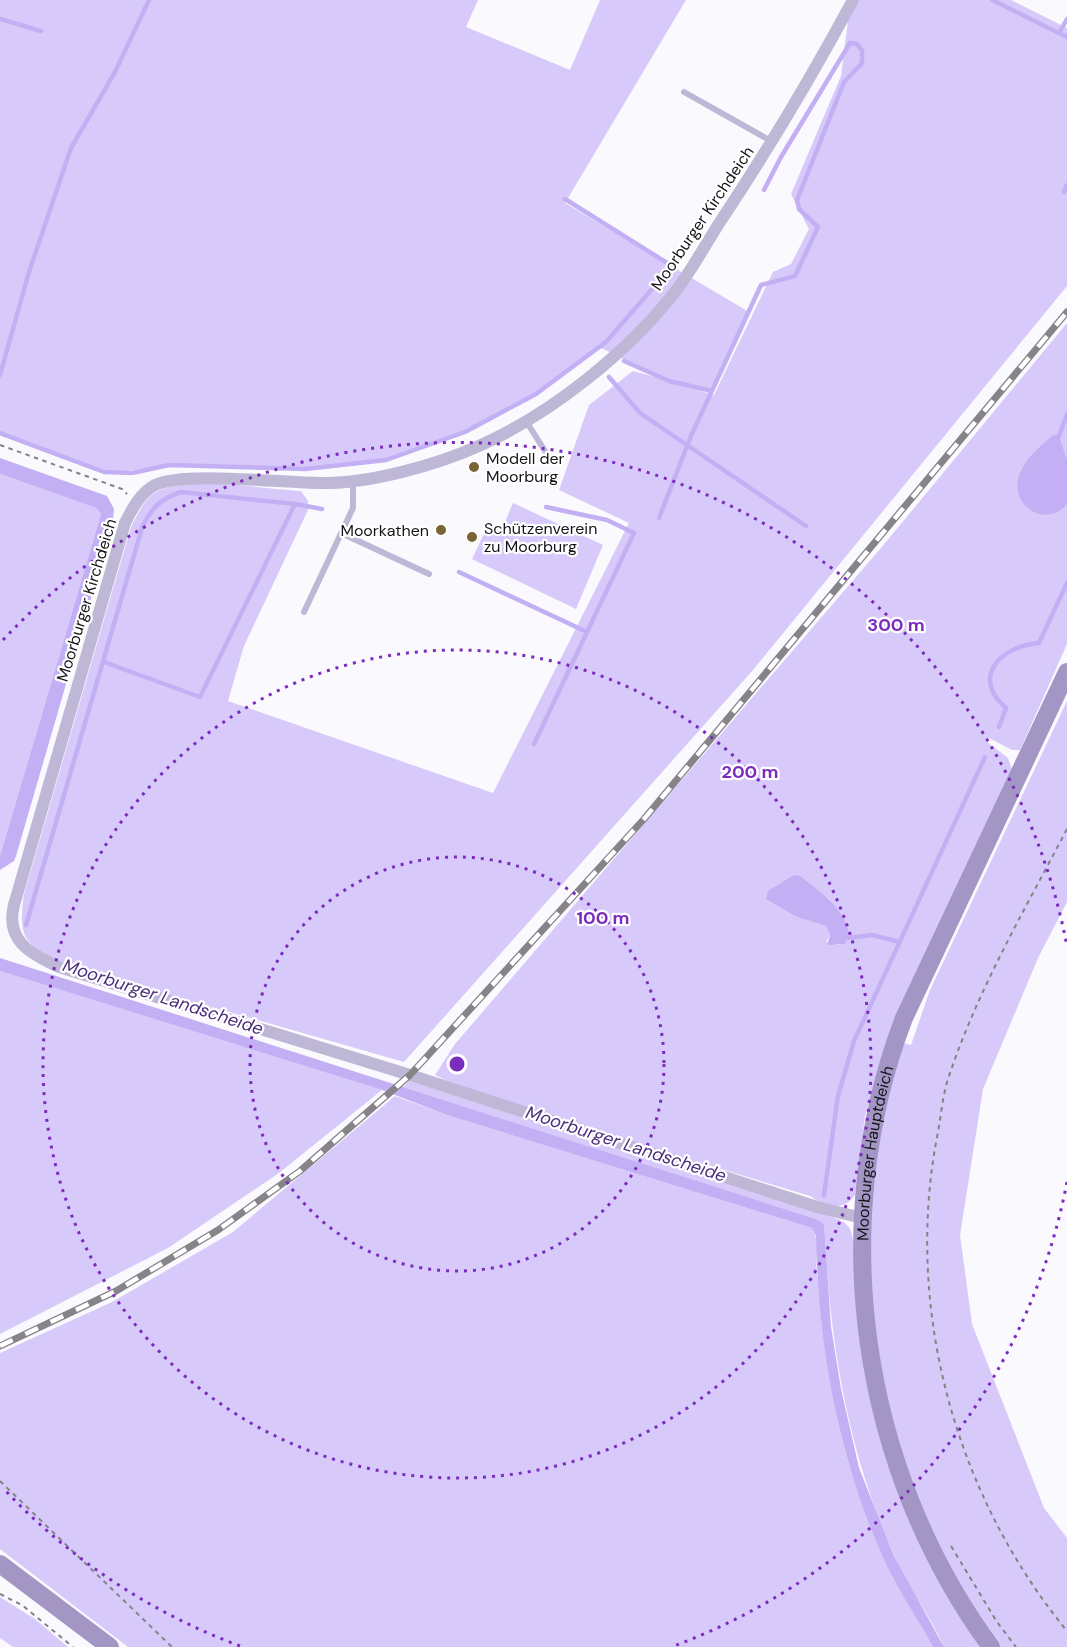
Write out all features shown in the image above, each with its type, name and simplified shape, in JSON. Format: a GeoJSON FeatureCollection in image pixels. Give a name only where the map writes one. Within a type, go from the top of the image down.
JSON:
{"type":"FeatureCollection","features":[{"type":"Feature","properties":{"kind":"main road","name":"Moorburger Hauptdeich"},"geometry":{"type":"LineString","coordinates":[[991,1647],[932,1550],[913,1509],[892,1450],[873,1368],[866,1313],[862,1218],[872,1124],[896,1039],[918,986],[1067,672]]}},
{"type":"Feature","properties":{"kind":"main road"},"geometry":{"type":"LineString","coordinates":[[0,1564],[110,1647]]}},
{"type":"Feature","properties":{"kind":"street","name":"Moorburger Kirchdeich"},"geometry":{"type":"LineString","coordinates":[[853,0],[772,142],[675,292],[612,359],[526,421],[481,445],[437,463],[324,484],[184,478],[155,485],[136,501],[125,523],[14,905],[12,929],[16,938],[27,950],[59,967],[410,1075],[817,1207],[862,1218]]}},
{"type":"Feature","properties":{"kind":"lane"},"geometry":{"type":"LineString","coordinates":[[684,92],[772,142]]}},
{"type":"Feature","properties":{"kind":"lane"},"geometry":{"type":"LineString","coordinates":[[526,421],[545,451]]}},
{"type":"Feature","properties":{"kind":"lane"},"geometry":{"type":"LineString","coordinates":[[304,612],[353,508],[353,479]]}},
{"type":"Feature","properties":{"kind":"lane"},"geometry":{"type":"LineString","coordinates":[[341,533],[429,574]]}},
{"type":"Feature","properties":{"kind":"path"},"geometry":{"type":"LineString","coordinates":[[0,445],[122,489],[136,501]]}},
{"type":"Feature","properties":{"kind":"path"},"geometry":{"type":"LineString","coordinates":[[1067,829],[987,981],[948,1081],[932,1161],[926,1239],[930,1310],[944,1385],[965,1452],[997,1525],[1042,1601],[1067,1631]]}},
{"type":"Feature","properties":{"kind":"path"},"geometry":{"type":"LineString","coordinates":[[0,1481],[172,1647]]}},
{"type":"Feature","properties":{"kind":"path"},"geometry":{"type":"LineString","coordinates":[[948,1540],[961,1567],[1016,1647]]}},
{"type":"Feature","properties":{"kind":"path"},"geometry":{"type":"LineString","coordinates":[[0,1594],[22,1605],[74,1647]]}},
{"type":"Feature","properties":{"kind":"shaded area"},"geometry":{"type":"Polygon","coordinates":[[[0,0],[478,0],[466,27],[570,70],[600,0],[686,0],[565,203],[749,312],[713,390],[672,382],[714,395],[773,272],[791,264],[809,229],[791,194],[841,76],[848,20],[858,0],[1011,0],[1067,28],[1067,286],[753,670],[404,1062],[65,965],[41,952],[27,939],[22,922],[24,894],[131,527],[142,507],[153,494],[171,487],[207,484],[301,491],[308,501],[308,510],[244,646],[228,701],[493,793],[629,523],[559,490],[589,405],[633,371],[667,380],[599,347],[536,394],[465,432],[386,460],[305,469],[169,465],[104,472],[0,433],[0,0]]]}},
{"type":"Feature","properties":{"kind":"shaded area"},"geometry":{"type":"Polygon","coordinates":[[[1067,323],[1067,644],[1020,750],[1012,750],[989,738],[986,741],[1008,758],[1012,769],[892,1026],[865,1116],[855,1195],[840,1206],[827,1205],[810,1196],[474,1094],[435,1075],[455,1044],[886,542],[1067,323]],[[794,875],[786,881],[778,904],[807,920],[826,926],[830,935],[826,942],[840,945],[830,900],[794,875]]]}},
{"type":"Feature","properties":{"kind":"shaded area"},"geometry":{"type":"Polygon","coordinates":[[[1053,435],[1059,436],[1067,460],[1067,504],[1058,511],[1039,514],[1030,510],[1023,503],[1017,484],[1026,462],[1053,435]]]}},
{"type":"Feature","properties":{"kind":"shaded area"},"geometry":{"type":"Polygon","coordinates":[[[0,458],[107,496],[114,509],[112,526],[16,856],[14,861],[0,870],[0,856],[101,514],[96,508],[0,474],[0,458]]]}},
{"type":"Feature","properties":{"kind":"shaded area"},"geometry":{"type":"Polygon","coordinates":[[[0,474],[96,508],[101,514],[0,856],[0,474]]]}},
{"type":"Feature","properties":{"kind":"shaded area"},"geometry":{"type":"Polygon","coordinates":[[[513,503],[603,545],[576,609],[472,559],[489,523],[502,529],[513,503]]]}},
{"type":"Feature","properties":{"kind":"shaded area"},"geometry":{"type":"Polygon","coordinates":[[[1067,701],[1067,902],[1038,958],[983,1089],[960,1235],[972,1324],[1044,1508],[1067,1538],[1067,1647],[1000,1647],[965,1597],[935,1542],[911,1485],[893,1426],[880,1365],[872,1303],[869,1241],[871,1180],[883,1111],[903,1043],[911,1045],[930,990],[1067,701]]]}},
{"type":"Feature","properties":{"kind":"shaded area"},"geometry":{"type":"Polygon","coordinates":[[[794,875],[800,876],[837,908],[847,925],[849,934],[845,944],[827,945],[830,935],[826,926],[797,917],[766,899],[768,891],[794,875]]]}},
{"type":"Feature","properties":{"kind":"shaded area"},"geometry":{"type":"Polygon","coordinates":[[[0,958],[816,1219],[824,1224],[831,1327],[841,1389],[859,1468],[894,1556],[944,1647],[933,1647],[890,1572],[858,1492],[845,1450],[827,1365],[821,1322],[816,1236],[812,1228],[447,1115],[382,1090],[0,971],[0,958]]]}},
{"type":"Feature","properties":{"kind":"shaded area"},"geometry":{"type":"Polygon","coordinates":[[[0,971],[382,1090],[279,1173],[168,1248],[0,1334],[0,971]]]}},
{"type":"Feature","properties":{"kind":"shaded area"},"geometry":{"type":"Polygon","coordinates":[[[409,1081],[829,1216],[847,1225],[854,1245],[857,1311],[867,1379],[885,1451],[926,1551],[980,1647],[944,1647],[900,1567],[877,1515],[852,1434],[843,1393],[831,1310],[824,1224],[816,1219],[403,1087],[409,1081]]]}},
{"type":"Feature","properties":{"kind":"shaded area"},"geometry":{"type":"Polygon","coordinates":[[[395,1096],[447,1115],[812,1228],[817,1244],[817,1273],[826,1347],[845,1451],[876,1538],[903,1594],[933,1647],[128,1647],[0,1549],[0,1353],[112,1302],[233,1232],[395,1096]]]}},
{"type":"Feature","properties":{"kind":"shaded area"},"geometry":{"type":"Polygon","coordinates":[[[0,1597],[35,1619],[68,1647],[13,1647],[0,1638],[0,1597]]]}},
{"type":"Feature","properties":{"kind":"waterway"},"geometry":{"type":"LineString","coordinates":[[0,375],[29,272],[71,148],[115,72],[149,0]]}},
{"type":"Feature","properties":{"kind":"waterway"},"geometry":{"type":"LineString","coordinates":[[992,0],[1067,37]]}},
{"type":"Feature","properties":{"kind":"waterway"},"geometry":{"type":"LineString","coordinates":[[0,19],[41,31]]}},
{"type":"Feature","properties":{"kind":"waterway"},"geometry":{"type":"LineString","coordinates":[[1059,33],[1067,19]]}},
{"type":"Feature","properties":{"kind":"waterway"},"geometry":{"type":"LineString","coordinates":[[659,518],[691,436],[761,285],[795,276],[818,227],[799,209],[797,200],[844,82],[862,63],[862,50],[857,44],[850,43],[781,157],[764,190]]}},
{"type":"Feature","properties":{"kind":"waterway"},"geometry":{"type":"LineString","coordinates":[[1064,192],[1067,185]]}},
{"type":"Feature","properties":{"kind":"waterway"},"geometry":{"type":"LineString","coordinates":[[0,433],[104,472],[132,473],[169,465],[305,469],[386,460],[465,432],[536,394],[606,342],[672,266],[565,199]]}},
{"type":"Feature","properties":{"kind":"waterway"},"geometry":{"type":"LineString","coordinates":[[624,361],[669,381],[712,391]]}},
{"type":"Feature","properties":{"kind":"waterway"},"geometry":{"type":"LineString","coordinates":[[609,377],[640,413],[806,526]]}},
{"type":"Feature","properties":{"kind":"waterway"},"geometry":{"type":"LineString","coordinates":[[1059,436],[1067,414]]}},
{"type":"Feature","properties":{"kind":"waterway"},"geometry":{"type":"LineString","coordinates":[[26,925],[142,528],[149,515],[162,501],[181,492],[295,504],[200,697],[104,662]]}},
{"type":"Feature","properties":{"kind":"waterway"},"geometry":{"type":"LineString","coordinates":[[295,504],[322,509]]}},
{"type":"Feature","properties":{"kind":"waterway"},"geometry":{"type":"LineString","coordinates":[[534,744],[634,533],[607,520],[546,507]]}},
{"type":"Feature","properties":{"kind":"waterway"},"geometry":{"type":"LineString","coordinates":[[459,572],[587,632]]}},
{"type":"Feature","properties":{"kind":"waterway"},"geometry":{"type":"LineString","coordinates":[[999,727],[1006,708],[996,696],[991,685],[991,675],[995,665],[1013,650],[1039,643],[1067,583]]}},
{"type":"Feature","properties":{"kind":"waterway"},"geometry":{"type":"LineString","coordinates":[[824,1195],[838,1096],[854,1041],[985,757]]}},
{"type":"Feature","properties":{"kind":"waterway"},"geometry":{"type":"LineString","coordinates":[[848,938],[872,935],[900,942]]}},
{"type":"Feature","properties":{"kind":"railway"},"geometry":{"type":"LineString","coordinates":[[0,1346],[116,1291],[218,1230],[300,1171],[410,1075],[644,819],[1067,312]]}},
{"type":"Feature","properties":{"kind":"place","name":"Modell der Moorburg"},"geometry":{"type":"Point","coordinates":[474,467]}},
{"type":"Feature","properties":{"kind":"place","name":"Moorkathen"},"geometry":{"type":"Point","coordinates":[441,530]}},
{"type":"Feature","properties":{"kind":"place","name":"Schützenverein zu Moorburg"},"geometry":{"type":"Point","coordinates":[472,537]}},
{"type":"Feature","properties":{"kind":"water label","name":"Moorburger Landscheide"},"geometry":{"type":"Point","coordinates":[163,997]}},
{"type":"Feature","properties":{"kind":"water label","name":"Moorburger Landscheide"},"geometry":{"type":"Point","coordinates":[626,1144]}}]}
